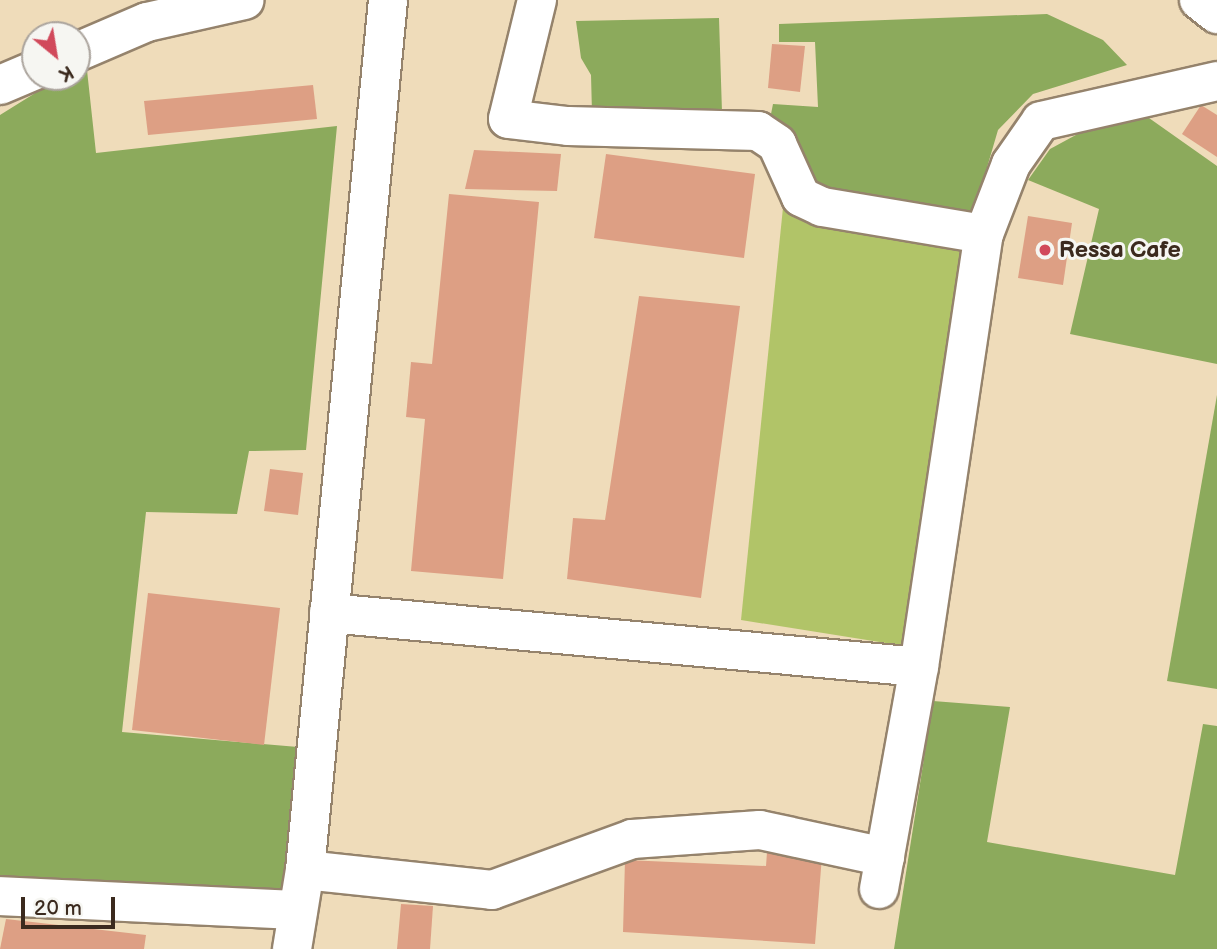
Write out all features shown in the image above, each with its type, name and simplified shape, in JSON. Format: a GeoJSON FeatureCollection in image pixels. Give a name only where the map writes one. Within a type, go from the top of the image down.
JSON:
{"type":"FeatureCollection","features":[{"type":"Feature","properties":{"kind":"main road"},"geometry":{"type":"LineString","coordinates":[[91,46],[147,22],[245,0]]}},
{"type":"Feature","properties":{"kind":"main road"},"geometry":{"type":"LineString","coordinates":[[292,949],[305,870],[388,0]]}},
{"type":"Feature","properties":{"kind":"main road"},"geometry":{"type":"LineString","coordinates":[[537,0],[508,119],[568,125],[758,131],[777,144],[801,197],[822,207],[984,234]]}},
{"type":"Feature","properties":{"kind":"main road"},"geometry":{"type":"LineString","coordinates":[[1199,0],[1217,14]]}},
{"type":"Feature","properties":{"kind":"main road"},"geometry":{"type":"LineString","coordinates":[[0,85],[21,76]]}},
{"type":"Feature","properties":{"kind":"main road"},"geometry":{"type":"LineString","coordinates":[[305,870],[492,890],[632,839],[760,830],[882,873],[919,667],[984,234],[1011,164],[1041,121],[1217,80]]}},
{"type":"Feature","properties":{"kind":"main road"},"geometry":{"type":"LineString","coordinates":[[329,613],[919,667]]}},
{"type":"Feature","properties":{"kind":"main road"},"geometry":{"type":"LineString","coordinates":[[0,896],[298,910]]}},
{"type":"Feature","properties":{"kind":"green space"},"geometry":{"type":"Polygon","coordinates":[[[1047,14],[1103,40],[1127,65],[1033,94],[998,130],[971,222],[819,190],[769,124],[773,104],[818,107],[815,42],[779,42],[779,24],[1047,14]]]}},
{"type":"Feature","properties":{"kind":"green space"},"geometry":{"type":"Polygon","coordinates":[[[719,18],[722,112],[592,113],[591,75],[581,58],[576,21],[719,18]]]}},
{"type":"Feature","properties":{"kind":"green space"},"geometry":{"type":"Polygon","coordinates":[[[39,91],[89,91],[96,153],[337,126],[306,450],[249,451],[237,514],[146,512],[122,732],[298,747],[280,922],[0,903],[0,115],[39,91]]]}},
{"type":"Feature","properties":{"kind":"green space"},"geometry":{"type":"Polygon","coordinates":[[[1149,118],[1217,166],[1217,364],[1070,334],[1099,209],[1028,180],[1050,149],[1098,123],[1149,118]]]}},
{"type":"Feature","properties":{"kind":"green space"},"geometry":{"type":"Polygon","coordinates":[[[785,188],[973,242],[911,647],[741,620],[785,188]]]}},
{"type":"Feature","properties":{"kind":"green space"},"geometry":{"type":"Polygon","coordinates":[[[1217,395],[1217,689],[1167,681],[1217,395]]]}},
{"type":"Feature","properties":{"kind":"green space"},"geometry":{"type":"Polygon","coordinates":[[[933,701],[1010,707],[987,842],[1175,875],[1203,724],[1217,726],[1217,949],[894,949],[933,701]]]}},
{"type":"Feature","properties":{"kind":"building"},"geometry":{"type":"Polygon","coordinates":[[[772,44],[805,46],[800,92],[768,88],[772,44]]]}},
{"type":"Feature","properties":{"kind":"building"},"geometry":{"type":"Polygon","coordinates":[[[313,85],[317,119],[148,135],[144,101],[313,85]]]}},
{"type":"Feature","properties":{"kind":"building"},"geometry":{"type":"Polygon","coordinates":[[[1201,105],[1217,115],[1217,157],[1182,134],[1201,105]]]}},
{"type":"Feature","properties":{"kind":"building"},"geometry":{"type":"Polygon","coordinates":[[[474,150],[561,154],[557,191],[465,189],[474,150]]]}},
{"type":"Feature","properties":{"kind":"building"},"geometry":{"type":"Polygon","coordinates":[[[606,154],[755,174],[744,258],[594,238],[606,154]]]}},
{"type":"Feature","properties":{"kind":"building"},"geometry":{"type":"Polygon","coordinates":[[[449,194],[539,202],[503,579],[411,571],[425,419],[406,417],[411,362],[432,364],[449,194]]]}},
{"type":"Feature","properties":{"kind":"building","name":"Ressa Cafe"},"geometry":{"type":"Polygon","coordinates":[[[1028,216],[1072,223],[1063,285],[1018,278],[1028,216]]]}},
{"type":"Feature","properties":{"kind":"building"},"geometry":{"type":"Polygon","coordinates":[[[639,296],[740,306],[701,598],[567,579],[573,518],[605,520],[639,296]]]}},
{"type":"Feature","properties":{"kind":"building"},"geometry":{"type":"Polygon","coordinates":[[[270,469],[303,473],[298,515],[264,511],[270,469]]]}},
{"type":"Feature","properties":{"kind":"building"},"geometry":{"type":"Polygon","coordinates":[[[148,593],[280,608],[264,745],[132,730],[148,593]]]}},
{"type":"Feature","properties":{"kind":"building"},"geometry":{"type":"Polygon","coordinates":[[[767,852],[822,856],[815,944],[623,932],[625,860],[766,866],[767,852]]]}},
{"type":"Feature","properties":{"kind":"building"},"geometry":{"type":"Polygon","coordinates":[[[401,904],[433,906],[430,949],[397,949],[401,904]]]}},
{"type":"Feature","properties":{"kind":"building"},"geometry":{"type":"Polygon","coordinates":[[[6,919],[146,935],[144,949],[0,949],[6,919]]]}},
{"type":"Feature","properties":{"kind":"place","name":"Ressa Cafe"},"geometry":{"type":"Point","coordinates":[1045,250]}}]}
